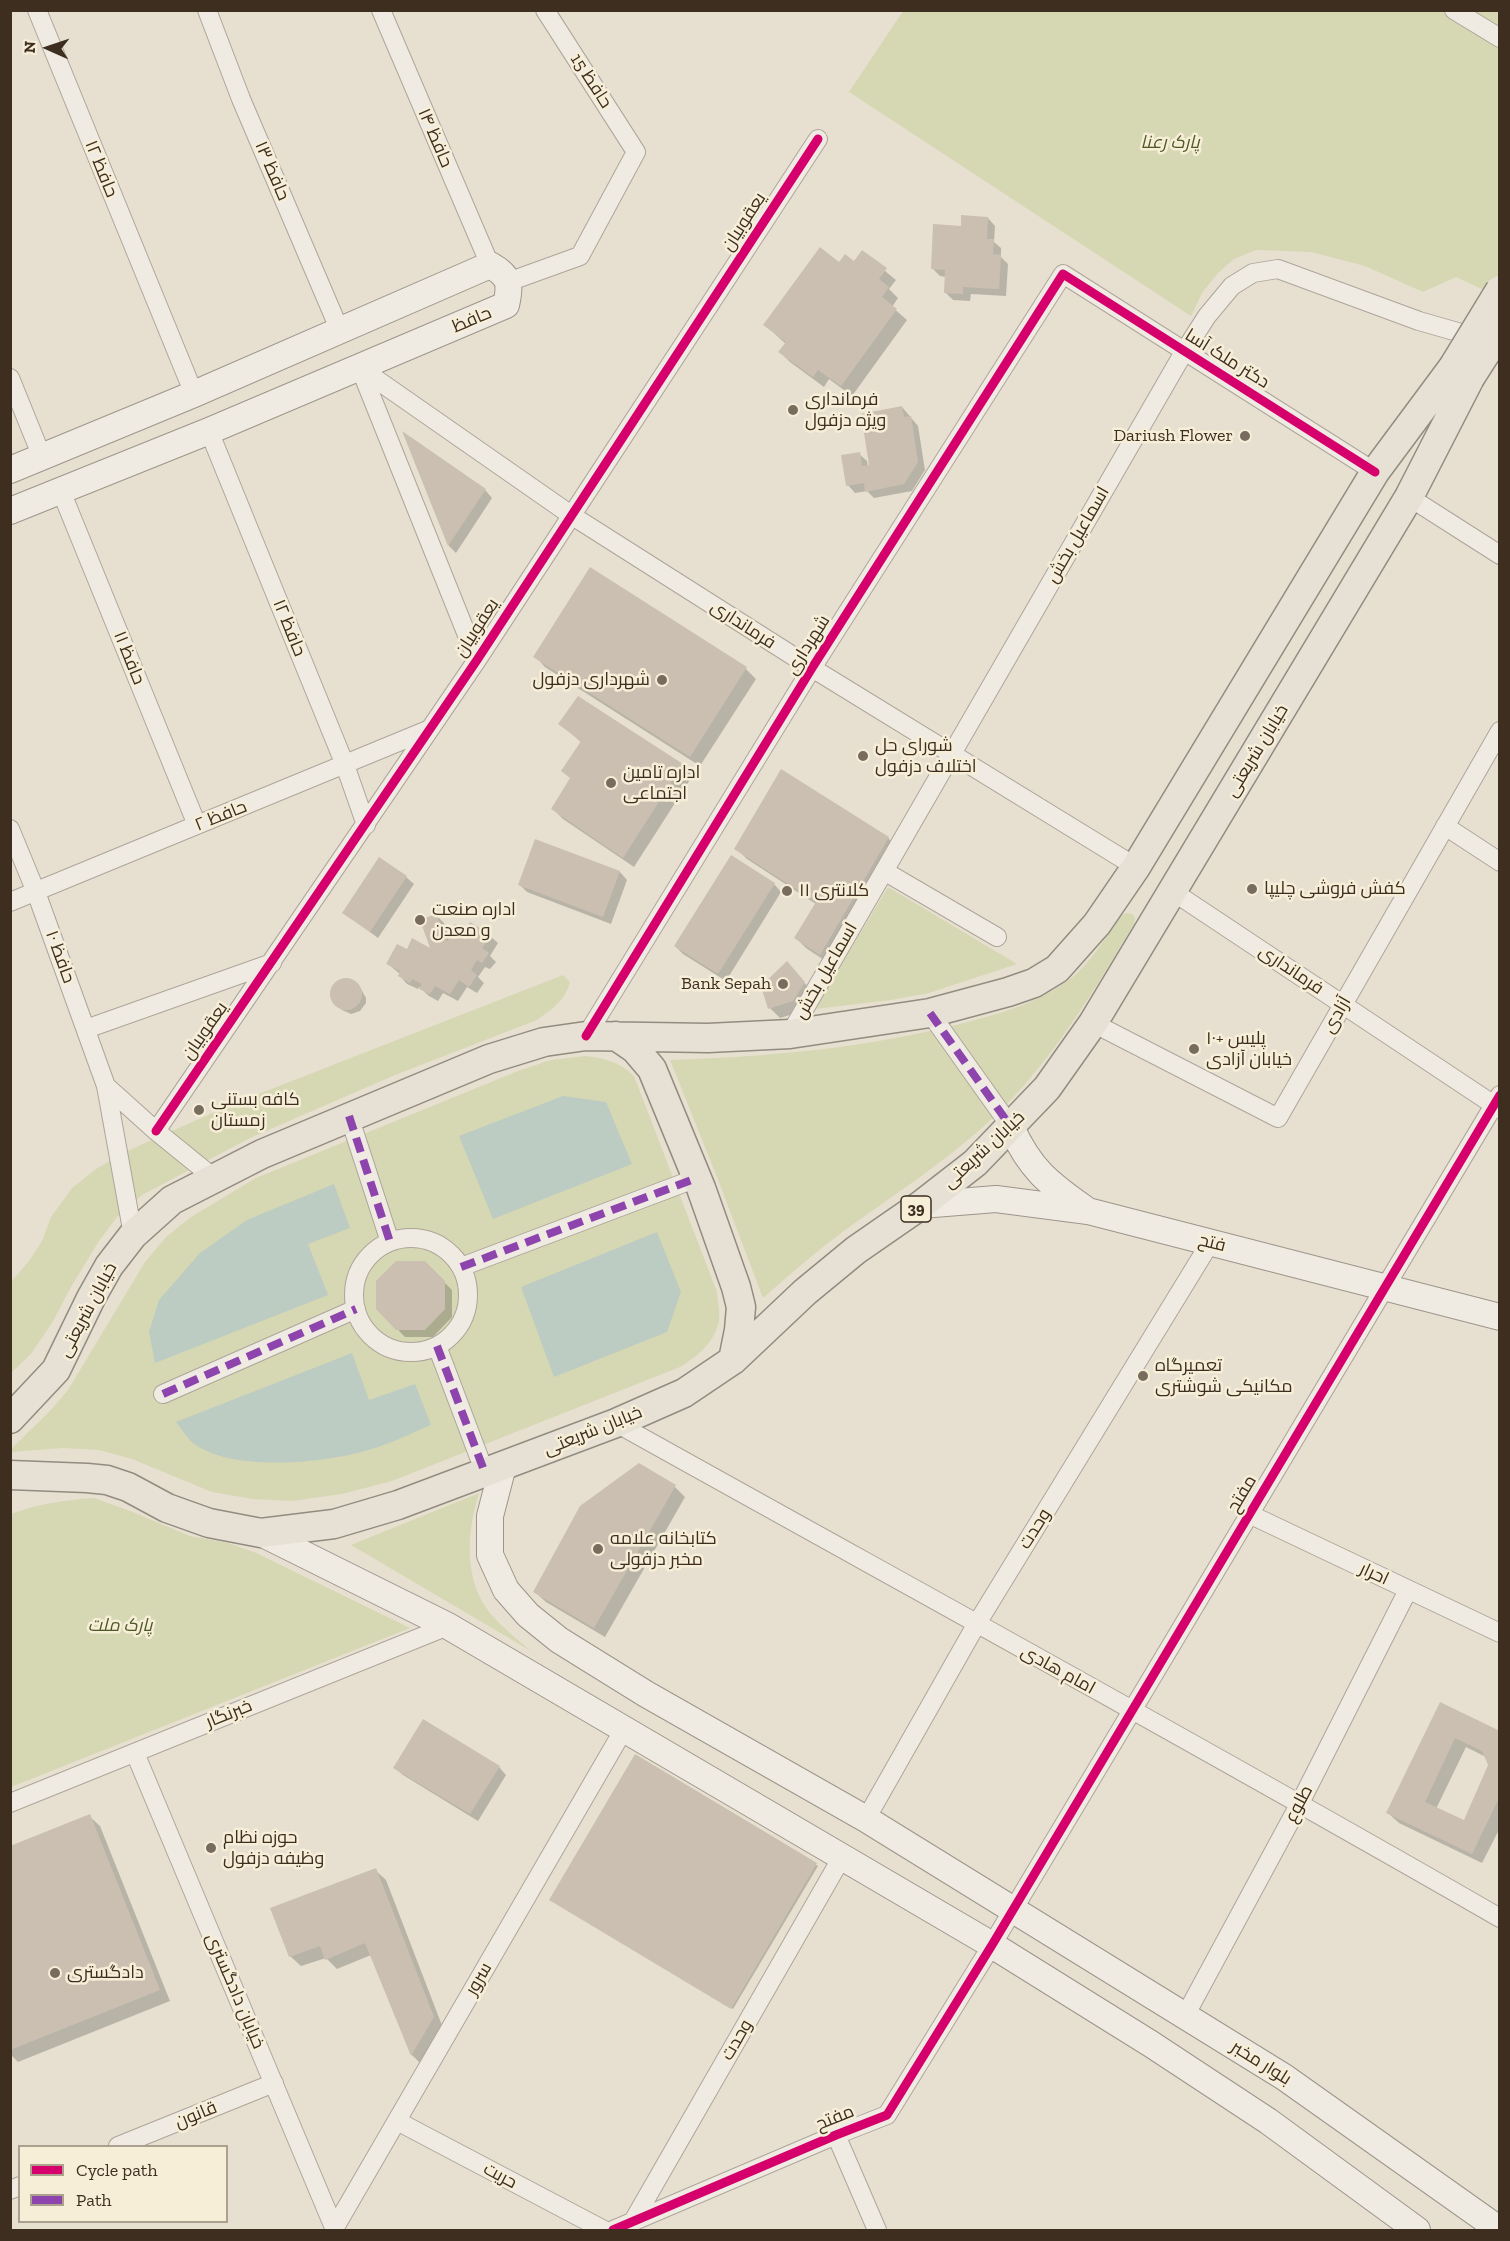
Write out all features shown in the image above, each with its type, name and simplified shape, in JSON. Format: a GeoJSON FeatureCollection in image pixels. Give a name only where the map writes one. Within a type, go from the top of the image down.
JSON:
{"type":"FeatureCollection","features":[{"type":"Feature","properties":{"kind":"main road"},"geometry":{"type":"LineString","coordinates":[[10,470],[340,331],[499,273]]}},
{"type":"Feature","properties":{"kind":"main road","name":"حافظ"},"geometry":{"type":"LineString","coordinates":[[10,511],[209,432],[506,305],[509,292],[499,273]]}},
{"type":"Feature","properties":{"kind":"main road","name":"39"},"geometry":{"type":"LineString","coordinates":[[1461,373],[1500,290]]}},
{"type":"Feature","properties":{"kind":"main road","name":"39"},"geometry":{"type":"LineString","coordinates":[[1461,373],[1500,330]]}},
{"type":"Feature","properties":{"kind":"main road","name":"خیابان شریعتی"},"geometry":{"type":"LineString","coordinates":[[10,1419],[56,1370],[109,1266],[133,1235],[172,1200],[262,1154],[349,1116],[489,1059],[544,1042],[586,1036],[708,1038],[790,1034],[930,1014],[1034,983],[1057,969],[1097,924],[1136,867],[1375,472],[1461,373]]}},
{"type":"Feature","properties":{"kind":"main road","name":"خیابان شریعتی"},"geometry":{"type":"LineString","coordinates":[[10,1475],[107,1480],[128,1487],[167,1508],[209,1523],[261,1533],[334,1524],[398,1505],[616,1423],[684,1393],[733,1360],[814,1285],[856,1250],[921,1206],[975,1162],[1047,1088],[1093,1023],[1409,497],[1461,373]]}},
{"type":"Feature","properties":{"kind":"main road"},"geometry":{"type":"LineString","coordinates":[[1136,867],[1172,891]]}},
{"type":"Feature","properties":{"kind":"main road"},"geometry":{"type":"LineString","coordinates":[[616,1036],[635,1049],[652,1069],[697,1178],[741,1307],[733,1360]]}},
{"type":"Feature","properties":{"kind":"main road"},"geometry":{"type":"LineString","coordinates":[[1011,1126],[1020,1148],[1034,1168],[1050,1184],[1088,1211]]}},
{"type":"Feature","properties":{"kind":"main road","name":"فتح"},"geometry":{"type":"LineString","coordinates":[[921,1206],[996,1199],[1088,1211],[1500,1317]]}},
{"type":"Feature","properties":{"kind":"main road"},"geometry":{"type":"LineString","coordinates":[[10,1399],[56,1370]]}},
{"type":"Feature","properties":{"kind":"main road","name":"بلوار مخبر"},"geometry":{"type":"LineString","coordinates":[[494,1470],[490,1516],[490,1555],[506,1590],[528,1615],[559,1640],[646,1694],[866,1819],[1284,2077],[1500,2230]]}},
{"type":"Feature","properties":{"kind":"main road"},"geometry":{"type":"LineString","coordinates":[[10,1494],[87,1478]]}},
{"type":"Feature","properties":{"kind":"main road"},"geometry":{"type":"LineString","coordinates":[[261,1533],[448,1626],[992,1945],[1151,2044],[1268,2121],[1417,2230]]}},
{"type":"Feature","properties":{"kind":"main road"},"geometry":{"type":"LineString","coordinates":[[624,1729],[646,1694]]}},
{"type":"Feature","properties":{"kind":"street","name":"حافظ ۱۲"},"geometry":{"type":"LineString","coordinates":[[37,10],[194,394]]}},
{"type":"Feature","properties":{"kind":"street","name":"حافظ ۱۳"},"geometry":{"type":"LineString","coordinates":[[207,10],[241,99],[340,331]]}},
{"type":"Feature","properties":{"kind":"street","name":"حافظ ۱۴"},"geometry":{"type":"LineString","coordinates":[[381,10],[499,273]]}},
{"type":"Feature","properties":{"kind":"street","name":"حافظ 15"},"geometry":{"type":"LineString","coordinates":[[499,273],[580,256],[636,152],[545,10]]}},
{"type":"Feature","properties":{"kind":"street"},"geometry":{"type":"LineString","coordinates":[[1454,10],[1500,38]]}},
{"type":"Feature","properties":{"kind":"street","name":"یعقوبیان"},"geometry":{"type":"LineString","coordinates":[[156,1131],[431,729],[818,139]]}},
{"type":"Feature","properties":{"kind":"street","name":"اسماعیل بخش"},"geometry":{"type":"LineString","coordinates":[[790,1034],[1184,352],[1207,316],[1232,286],[1253,273],[1278,269],[1419,321],[1500,344]]}},
{"type":"Feature","properties":{"kind":"street","name":"دکتر ملک آسا"},"geometry":{"type":"LineString","coordinates":[[1063,274],[1375,472]]}},
{"type":"Feature","properties":{"kind":"street","name":"شهرداری"},"geometry":{"type":"LineString","coordinates":[[586,1036],[812,668],[1063,274]]}},
{"type":"Feature","properties":{"kind":"street"},"geometry":{"type":"LineString","coordinates":[[360,368],[477,660]]}},
{"type":"Feature","properties":{"kind":"street","name":"فرمانداری"},"geometry":{"type":"LineString","coordinates":[[360,368],[571,515],[812,668],[1136,867]]}},
{"type":"Feature","properties":{"kind":"street"},"geometry":{"type":"LineString","coordinates":[[10,378],[42,457]]}},
{"type":"Feature","properties":{"kind":"street","name":"حافظ ۱۲"},"geometry":{"type":"LineString","coordinates":[[209,432],[345,765],[366,825]]}},
{"type":"Feature","properties":{"kind":"street","name":"حافظ ۱۱"},"geometry":{"type":"LineString","coordinates":[[60,491],[197,825]]}},
{"type":"Feature","properties":{"kind":"street"},"geometry":{"type":"LineString","coordinates":[[1409,497],[1500,555]]}},
{"type":"Feature","properties":{"kind":"street","name":"حافظ ۲"},"geometry":{"type":"LineString","coordinates":[[10,902],[431,729]]}},
{"type":"Feature","properties":{"kind":"street","name":"آزادی"},"geometry":{"type":"LineString","coordinates":[[1093,1023],[1278,1118],[1500,731]]}},
{"type":"Feature","properties":{"kind":"street"},"geometry":{"type":"LineString","coordinates":[[1445,826],[1500,862]]}},
{"type":"Feature","properties":{"kind":"street","name":"حافظ ۱۰"},"geometry":{"type":"LineString","coordinates":[[10,829],[36,892],[106,1086],[133,1235]]}},
{"type":"Feature","properties":{"kind":"street"},"geometry":{"type":"LineString","coordinates":[[884,871],[997,937]]}},
{"type":"Feature","properties":{"kind":"street","name":"فرمانداری"},"geometry":{"type":"LineString","coordinates":[[1172,891],[1343,1005],[1497,1103]]}},
{"type":"Feature","properties":{"kind":"street"},"geometry":{"type":"LineString","coordinates":[[86,1029],[272,963]]}},
{"type":"Feature","properties":{"kind":"street"},"geometry":{"type":"LineString","coordinates":[[930,1014],[1011,1126]]}},
{"type":"Feature","properties":{"kind":"street"},"geometry":{"type":"LineString","coordinates":[[106,1086],[156,1131],[214,1178]]}},
{"type":"Feature","properties":{"kind":"street","name":"مفتح"},"geometry":{"type":"LineString","coordinates":[[613,2230],[887,2115],[992,1945],[1497,1103]]}},
{"type":"Feature","properties":{"kind":"street"},"geometry":{"type":"LineString","coordinates":[[349,1116],[390,1242]]}},
{"type":"Feature","properties":{"kind":"street"},"geometry":{"type":"LineString","coordinates":[[461,1267],[697,1178]]}},
{"type":"Feature","properties":{"kind":"street"},"geometry":{"type":"LineString","coordinates":[[403,1238],[430,1240],[443,1247],[461,1267],[466,1279],[467,1305],[457,1329],[437,1346],[423,1351],[409,1352],[395,1349],[382,1344],[362,1323],[356,1310],[354,1296],[356,1282],[360,1269],[378,1248],[403,1238]]}},
{"type":"Feature","properties":{"kind":"street","name":"وحدت"},"geometry":{"type":"LineString","coordinates":[[866,1819],[976,1624],[1210,1243]]}},
{"type":"Feature","properties":{"kind":"street"},"geometry":{"type":"LineString","coordinates":[[163,1394],[356,1310]]}},
{"type":"Feature","properties":{"kind":"street"},"geometry":{"type":"LineString","coordinates":[[437,1346],[494,1470]]}},
{"type":"Feature","properties":{"kind":"street","name":"امام هادی"},"geometry":{"type":"LineString","coordinates":[[616,1423],[1300,1803],[1500,1918]]}},
{"type":"Feature","properties":{"kind":"street","name":"احرار"},"geometry":{"type":"LineString","coordinates":[[1249,1514],[1500,1633]]}},
{"type":"Feature","properties":{"kind":"street","name":"طلوع"},"geometry":{"type":"LineString","coordinates":[[1185,2016],[1300,1803],[1408,1590]]}},
{"type":"Feature","properties":{"kind":"street","name":"خبرنگار"},"geometry":{"type":"LineString","coordinates":[[10,1803],[448,1626]]}},
{"type":"Feature","properties":{"kind":"street","name":"سرور"},"geometry":{"type":"LineString","coordinates":[[335,2230],[624,1729]]}},
{"type":"Feature","properties":{"kind":"street","name":"خیابان دادگستری"},"geometry":{"type":"LineString","coordinates":[[135,1753],[335,2230]]}},
{"type":"Feature","properties":{"kind":"street","name":"وحدت"},"geometry":{"type":"LineString","coordinates":[[632,2223],[842,1857]]}},
{"type":"Feature","properties":{"kind":"street","name":"قانون"},"geometry":{"type":"LineString","coordinates":[[120,2145],[274,2083]]}},
{"type":"Feature","properties":{"kind":"street","name":"حریت"},"geometry":{"type":"LineString","coordinates":[[397,2121],[604,2230]]}},
{"type":"Feature","properties":{"kind":"street"},"geometry":{"type":"LineString","coordinates":[[836,2135],[877,2230]]}},
{"type":"Feature","properties":{"kind":"green space","name":"پارک رعنا"},"geometry":{"type":"Polygon","coordinates":[[[903,11],[1499,11],[1499,297],[1456,277],[1423,292],[1365,266],[1311,252],[1256,250],[1234,259],[1218,273],[1202,293],[1191,316],[849,92],[903,11]]]}},
{"type":"Feature","properties":{"kind":"green space"},"geometry":{"type":"Polygon","coordinates":[[[888,887],[1017,964],[929,993],[815,1009],[888,887]]]}},
{"type":"Feature","properties":{"kind":"green space"},"geometry":{"type":"Polygon","coordinates":[[[1126,913],[1132,914],[1135,918],[1134,924],[1056,1046],[1019,1091],[961,1146],[836,1237],[763,1298],[670,1060],[779,1054],[852,1045],[924,1032],[1003,1012],[1044,996],[1077,974],[1121,916],[1126,913]]]}},
{"type":"Feature","properties":{"kind":"green space"},"geometry":{"type":"Polygon","coordinates":[[[563,975],[570,982],[568,989],[557,1004],[537,1020],[395,1075],[250,1138],[142,1195],[117,1217],[99,1241],[52,1323],[31,1354],[11,1373],[11,1282],[42,1241],[51,1217],[72,1188],[96,1169],[125,1152],[228,1106],[563,975]]]}},
{"type":"Feature","properties":{"kind":"green space"},"geometry":{"type":"Polygon","coordinates":[[[585,1056],[611,1062],[623,1067],[634,1076],[717,1292],[719,1321],[717,1329],[704,1348],[687,1363],[392,1481],[342,1494],[292,1501],[252,1499],[212,1492],[132,1459],[99,1450],[63,1448],[11,1452],[11,1449],[68,1390],[145,1262],[166,1237],[191,1217],[256,1178],[518,1071],[551,1060],[585,1056]]]}},
{"type":"Feature","properties":{"kind":"green space"},"geometry":{"type":"Polygon","coordinates":[[[479,1493],[470,1539],[471,1570],[475,1585],[490,1613],[531,1651],[351,1545],[479,1493]]]}},
{"type":"Feature","properties":{"kind":"green space","name":"پارک ملت"},"geometry":{"type":"Polygon","coordinates":[[[94,1498],[190,1536],[228,1543],[254,1552],[410,1628],[11,1787],[11,1514],[52,1503],[94,1498]]]}},
{"type":"Feature","properties":{"kind":"shaded area"},"geometry":{"type":"Polygon","coordinates":[[[563,1096],[606,1102],[632,1164],[493,1219],[459,1136],[563,1096]]]}},
{"type":"Feature","properties":{"kind":"shaded area"},"geometry":{"type":"Polygon","coordinates":[[[334,1184],[350,1228],[308,1244],[328,1295],[155,1363],[149,1332],[159,1300],[200,1253],[247,1220],[334,1184]]]}},
{"type":"Feature","properties":{"kind":"shaded area"},"geometry":{"type":"Polygon","coordinates":[[[657,1232],[681,1292],[667,1332],[554,1377],[521,1287],[657,1232]]]}},
{"type":"Feature","properties":{"kind":"shaded area"},"geometry":{"type":"Polygon","coordinates":[[[352,1353],[369,1400],[415,1384],[431,1425],[387,1444],[353,1454],[306,1461],[255,1462],[231,1459],[210,1452],[193,1443],[176,1422],[352,1353]]]}},
{"type":"Feature","properties":{"kind":"building"},"geometry":{"type":"Polygon","coordinates":[[[961,215],[988,217],[987,239],[994,239],[993,254],[1001,255],[999,289],[963,287],[963,294],[944,293],[945,270],[931,269],[933,224],[961,226],[961,215]]]}},
{"type":"Feature","properties":{"kind":"building"},"geometry":{"type":"Polygon","coordinates":[[[820,247],[839,262],[845,254],[854,261],[862,250],[887,268],[879,279],[889,287],[882,297],[897,309],[841,386],[818,370],[813,377],[778,352],[786,342],[763,325],[820,247]]]}},
{"type":"Feature","properties":{"kind":"building"},"geometry":{"type":"Polygon","coordinates":[[[902,406],[904,417],[911,416],[918,462],[904,484],[865,492],[864,483],[846,486],[841,455],[860,452],[862,466],[869,465],[861,414],[902,406]]]}},
{"type":"Feature","properties":{"kind":"building"},"geometry":{"type":"Polygon","coordinates":[[[402,431],[486,489],[448,546],[402,431]]]}},
{"type":"Feature","properties":{"kind":"building"},"geometry":{"type":"Polygon","coordinates":[[[590,567],[747,667],[690,757],[533,657],[590,567]]]}},
{"type":"Feature","properties":{"kind":"building"},"geometry":{"type":"Polygon","coordinates":[[[578,696],[683,764],[623,858],[551,809],[570,778],[561,771],[581,741],[558,724],[578,696]]]}},
{"type":"Feature","properties":{"kind":"building"},"geometry":{"type":"Polygon","coordinates":[[[781,769],[889,837],[820,955],[794,938],[816,902],[734,849],[781,769]]]}},
{"type":"Feature","properties":{"kind":"building"},"geometry":{"type":"Polygon","coordinates":[[[535,839],[620,871],[603,917],[518,885],[535,839]]]}},
{"type":"Feature","properties":{"kind":"building"},"geometry":{"type":"Polygon","coordinates":[[[731,855],[775,883],[718,974],[674,946],[731,855]]]}},
{"type":"Feature","properties":{"kind":"building"},"geometry":{"type":"Polygon","coordinates":[[[379,857],[407,876],[370,932],[342,913],[379,857]]]}},
{"type":"Feature","properties":{"kind":"building"},"geometry":{"type":"Polygon","coordinates":[[[436,914],[447,942],[455,924],[467,929],[470,922],[491,935],[482,948],[489,953],[482,963],[477,960],[471,970],[477,975],[469,987],[459,980],[450,994],[435,986],[430,994],[419,989],[422,984],[412,979],[410,983],[398,976],[400,971],[386,964],[397,944],[407,949],[412,938],[430,948],[420,920],[436,914]]]}},
{"type":"Feature","properties":{"kind":"building","name":"Bank Sepah"},"geometry":{"type":"Polygon","coordinates":[[[787,961],[805,982],[793,1001],[768,1009],[761,986],[787,961]]]}},
{"type":"Feature","properties":{"kind":"building"},"geometry":{"type":"Polygon","coordinates":[[[346,978],[357,983],[362,994],[357,1005],[346,1010],[335,1005],[330,994],[335,983],[346,978]]]}},
{"type":"Feature","properties":{"kind":"building"},"geometry":{"type":"Polygon","coordinates":[[[396,1261],[425,1261],[445,1281],[445,1309],[425,1330],[396,1330],[376,1309],[376,1281],[396,1261]]]}},
{"type":"Feature","properties":{"kind":"building","name":"کتابخانه علامه مخبر دزفولی"},"geometry":{"type":"Polygon","coordinates":[[[639,1463],[676,1485],[594,1628],[533,1592],[580,1506],[639,1463]]]}},
{"type":"Feature","properties":{"kind":"building"},"geometry":{"type":"Polygon","coordinates":[[[1440,1702],[1500,1731],[1500,1796],[1472,1854],[1386,1813],[1440,1702]],[[1455,1738],[1425,1802],[1464,1820],[1488,1765],[1482,1751],[1455,1738]]]}},
{"type":"Feature","properties":{"kind":"building"},"geometry":{"type":"Polygon","coordinates":[[[423,1719],[500,1766],[470,1814],[393,1768],[423,1719]]]}},
{"type":"Feature","properties":{"kind":"building"},"geometry":{"type":"Polygon","coordinates":[[[635,1754],[817,1863],[731,2009],[549,1900],[635,1754]]]}},
{"type":"Feature","properties":{"kind":"building"},"geometry":{"type":"Polygon","coordinates":[[[90,1814],[160,1990],[10,2050],[10,1846],[90,1814]]]}},
{"type":"Feature","properties":{"kind":"building"},"geometry":{"type":"Polygon","coordinates":[[[376,1868],[434,2017],[411,2056],[365,1943],[325,1960],[320,1946],[289,1957],[270,1908],[376,1868]]]}},
{"type":"Feature","properties":{"kind":"marked path"},"geometry":{"type":"LineString","coordinates":[[930,1013],[1011,1127]]}},
{"type":"Feature","properties":{"kind":"marked path"},"geometry":{"type":"LineString","coordinates":[[349,1116],[390,1242]]}},
{"type":"Feature","properties":{"kind":"marked path"},"geometry":{"type":"LineString","coordinates":[[461,1267],[697,1178]]}},
{"type":"Feature","properties":{"kind":"marked path"},"geometry":{"type":"LineString","coordinates":[[163,1394],[356,1309]]}},
{"type":"Feature","properties":{"kind":"marked path"},"geometry":{"type":"LineString","coordinates":[[437,1346],[485,1473]]}},
{"type":"Feature","properties":{"kind":"cycle path"},"geometry":{"type":"LineString","coordinates":[[156,1131],[477,660],[818,139]]}},
{"type":"Feature","properties":{"kind":"cycle path"},"geometry":{"type":"LineString","coordinates":[[586,1036],[812,668],[1063,274],[1375,472]]}},
{"type":"Feature","properties":{"kind":"cycle path"},"geometry":{"type":"LineString","coordinates":[[613,2230],[887,2115],[992,1945],[1500,1095]]}},
{"type":"Feature","properties":{"kind":"place","name":"فرمانداری ویژه دزفول"},"geometry":{"type":"Point","coordinates":[793,410]}},
{"type":"Feature","properties":{"kind":"place","name":"Dariush Flower"},"geometry":{"type":"Point","coordinates":[1245,436]}},
{"type":"Feature","properties":{"kind":"place","name":"شهرداری دزفول"},"geometry":{"type":"Point","coordinates":[662,680]}},
{"type":"Feature","properties":{"kind":"place","name":"شورای حل اختلاف دزفول"},"geometry":{"type":"Point","coordinates":[863,756]}},
{"type":"Feature","properties":{"kind":"place","name":"اداره تامین اجتماعی"},"geometry":{"type":"Point","coordinates":[611,783]}},
{"type":"Feature","properties":{"kind":"place","name":"کفش فروشی چلیپا"},"geometry":{"type":"Point","coordinates":[1252,889]}},
{"type":"Feature","properties":{"kind":"place","name":"کلانتری ۱۱"},"geometry":{"type":"Point","coordinates":[787,891]}},
{"type":"Feature","properties":{"kind":"place","name":"اداره صنعت و معدن"},"geometry":{"type":"Point","coordinates":[420,920]}},
{"type":"Feature","properties":{"kind":"place","name":"Bank Sepah"},"geometry":{"type":"Point","coordinates":[783,984]}},
{"type":"Feature","properties":{"kind":"place","name":"پلیس +۱۰ خیابان آزادی"},"geometry":{"type":"Point","coordinates":[1194,1049]}},
{"type":"Feature","properties":{"kind":"place","name":"کافه بستنی زمستان"},"geometry":{"type":"Point","coordinates":[199,1110]}},
{"type":"Feature","properties":{"kind":"place","name":"تعمیرگاه مکانیکی شوشتری"},"geometry":{"type":"Point","coordinates":[1143,1376]}},
{"type":"Feature","properties":{"kind":"place","name":"کتابخانه علامه مخبر دزفولی"},"geometry":{"type":"Point","coordinates":[598,1549]}},
{"type":"Feature","properties":{"kind":"place","name":"حوزه نظام وظیفه دزفول"},"geometry":{"type":"Point","coordinates":[211,1848]}},
{"type":"Feature","properties":{"kind":"place","name":"دادگستری"},"geometry":{"type":"Point","coordinates":[55,1973]}}]}
